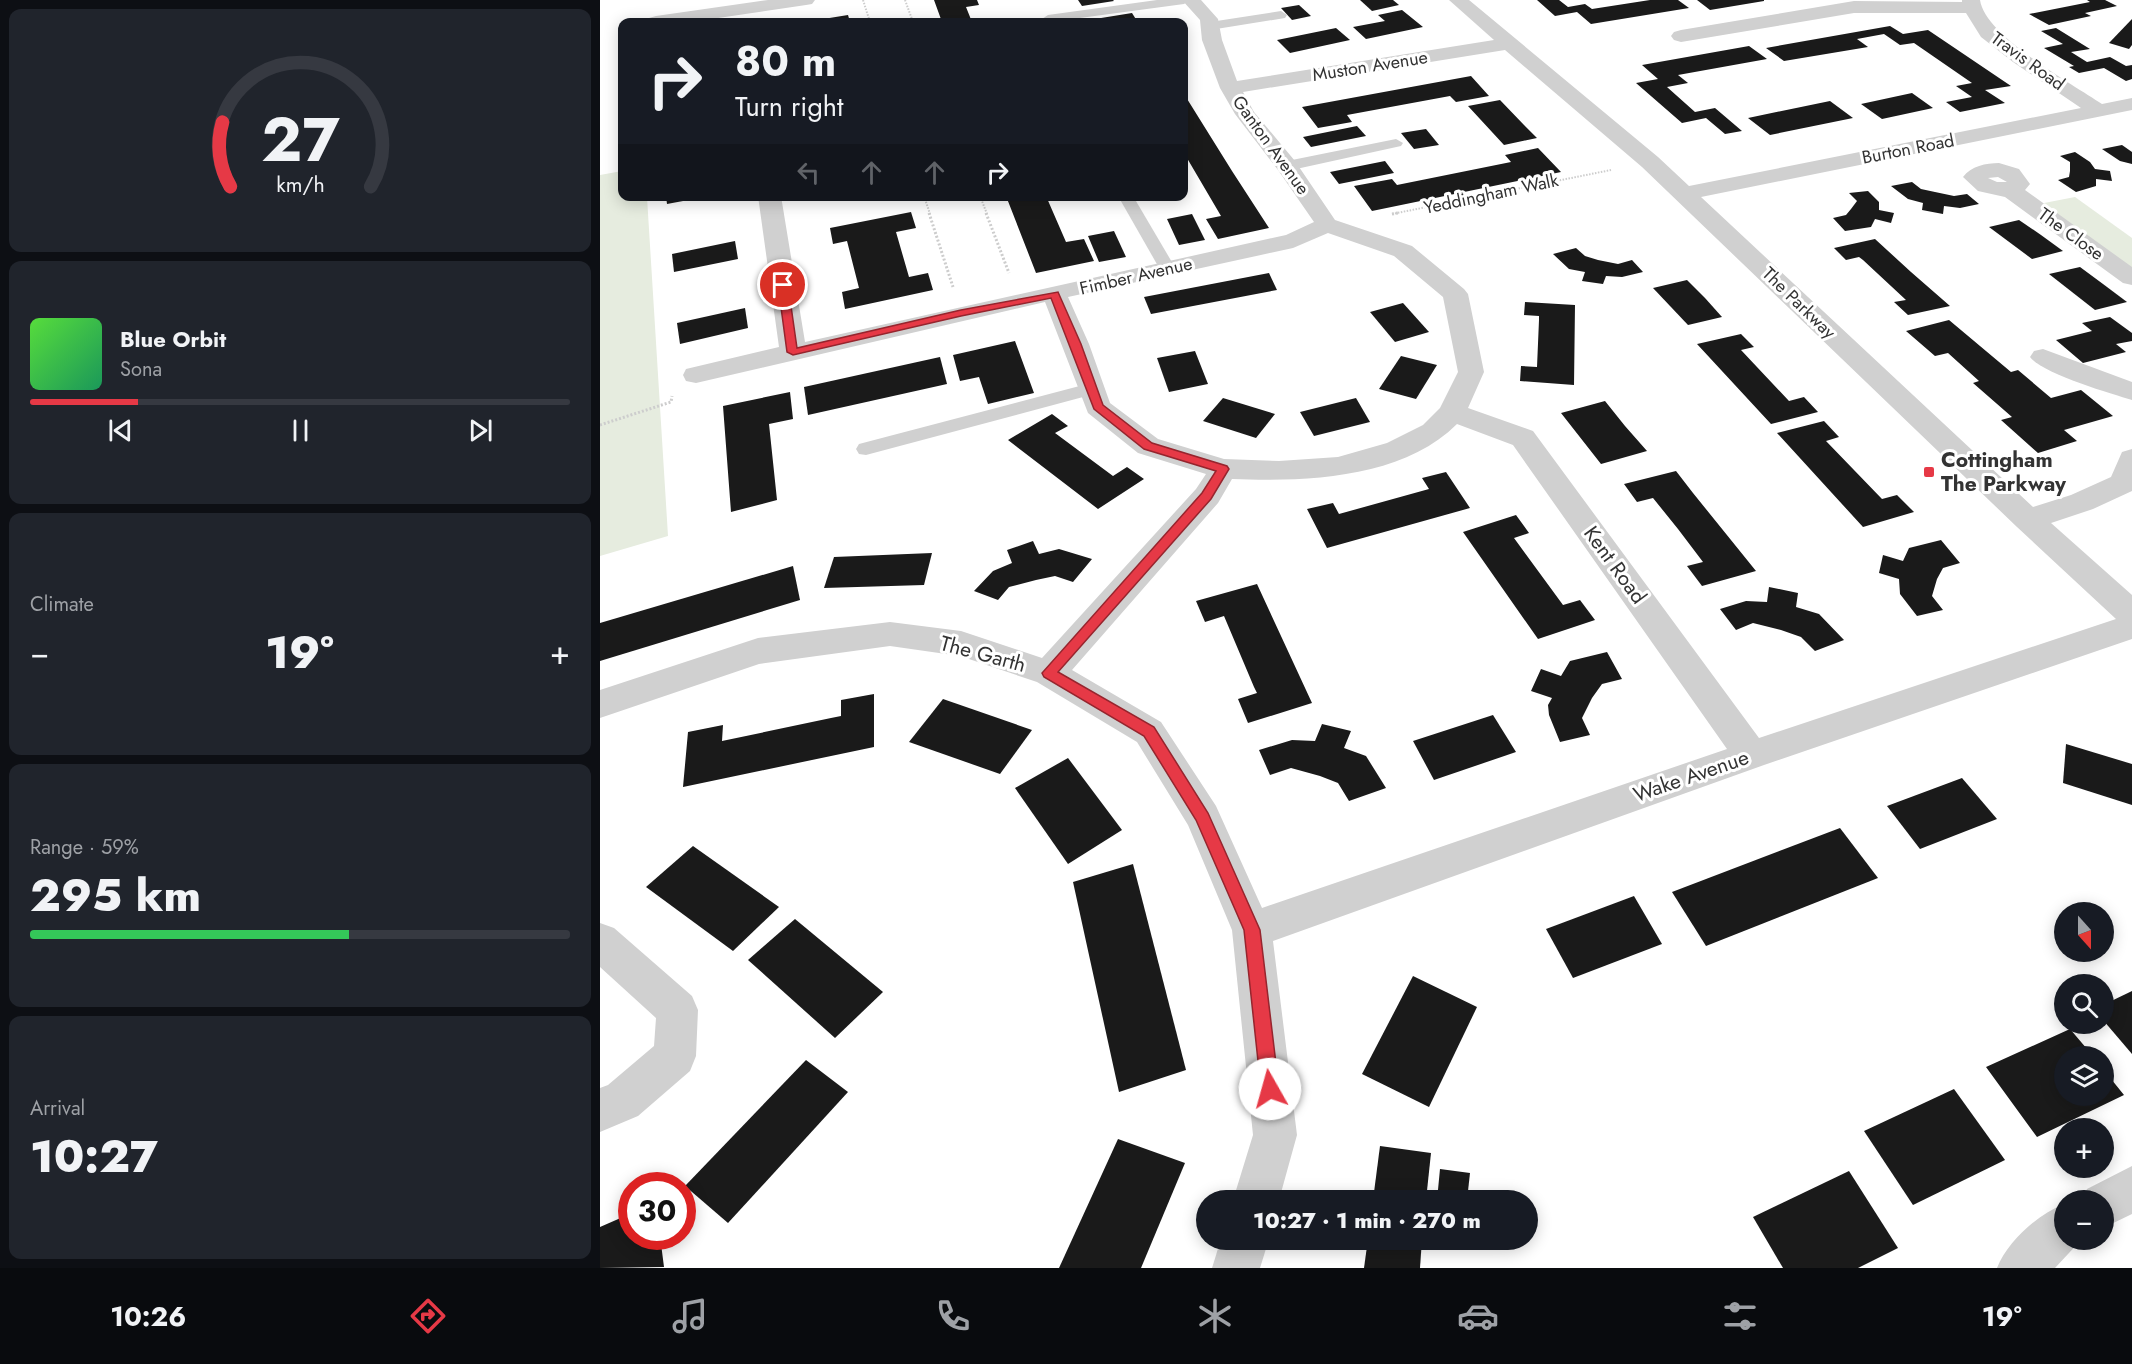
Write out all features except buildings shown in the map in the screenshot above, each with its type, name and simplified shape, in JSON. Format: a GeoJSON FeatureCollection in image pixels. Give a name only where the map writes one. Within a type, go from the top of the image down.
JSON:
{"type":"FeatureCollection","features":[{"type":"Feature","properties":{"kind":"street"},"geometry":{"type":"LineString","coordinates":[[650,0],[653,18]]}},
{"type":"Feature","properties":{"kind":"street"},"geometry":{"type":"LineString","coordinates":[[713,18],[743,16],[806,0]]}},
{"type":"Feature","properties":{"kind":"street","name":"Ganton Avenue"},"geometry":{"type":"LineString","coordinates":[[1191,0],[1209,19],[1212,40],[1230,88],[1245,114],[1287,166],[1330,226]]}},
{"type":"Feature","properties":{"kind":"street","name":"The Parkway"},"geometry":{"type":"LineString","coordinates":[[1458,0],[1650,162],[2028,520],[2132,614]]}},
{"type":"Feature","properties":{"kind":"street"},"geometry":{"type":"LineString","coordinates":[[1681,36],[1854,7],[1971,4]]}},
{"type":"Feature","properties":{"kind":"street","name":"Travis Road"},"geometry":{"type":"LineString","coordinates":[[1971,4],[1988,33],[2020,58],[2099,111]]}},
{"type":"Feature","properties":{"kind":"street"},"geometry":{"type":"LineString","coordinates":[[1687,17],[1707,31]]}},
{"type":"Feature","properties":{"kind":"street","name":"Muston Avenue"},"geometry":{"type":"LineString","coordinates":[[1230,88],[1511,43]]}},
{"type":"Feature","properties":{"kind":"street","name":"Burton Road"},"geometry":{"type":"LineString","coordinates":[[1684,194],[2132,104]]}},
{"type":"Feature","properties":{"kind":"street","name":"The Close"},"geometry":{"type":"LineString","coordinates":[[2010,190],[2132,278]]}},
{"type":"Feature","properties":{"kind":"street"},"geometry":{"type":"LineString","coordinates":[[771,201],[793,352]]}},
{"type":"Feature","properties":{"kind":"street"},"geometry":{"type":"LineString","coordinates":[[1054,294],[1098,407],[1148,446],[1223,469],[1279,471],[1338,467],[1397,450],[1433,431],[1452,412],[1471,372],[1455,294],[1403,251],[1330,226]]}},
{"type":"Feature","properties":{"kind":"street","name":"Fimber Avenue"},"geometry":{"type":"LineString","coordinates":[[696,375],[961,313],[1293,241],[1330,226]]}},
{"type":"Feature","properties":{"kind":"street"},"geometry":{"type":"LineString","coordinates":[[2043,357],[2071,370],[2132,391]]}},
{"type":"Feature","properties":{"kind":"street","name":"Kent Road"},"geometry":{"type":"LineString","coordinates":[[1452,412],[1523,438],[1751,754]]}},
{"type":"Feature","properties":{"kind":"street"},"geometry":{"type":"LineString","coordinates":[[1049,673],[1207,496],[1223,469]]}},
{"type":"Feature","properties":{"kind":"street"},"geometry":{"type":"LineString","coordinates":[[2028,520],[2082,502],[2129,476]]}},
{"type":"Feature","properties":{"kind":"street","name":"Wake Avenue"},"geometry":{"type":"LineString","coordinates":[[1252,930],[1751,754],[2132,626]]}},
{"type":"Feature","properties":{"kind":"street","name":"The Garth"},"geometry":{"type":"LineString","coordinates":[[600,704],[758,651],[891,634],[961,644],[1049,673],[1149,732],[1203,817],[1252,930],[1275,1135],[1259,1190]]}},
{"type":"Feature","properties":{"kind":"street"},"geometry":{"type":"LineString","coordinates":[[600,941],[677,1010],[675,1056],[623,1101],[600,1110]]}},
{"type":"Feature","properties":{"kind":"street"},"geometry":{"type":"LineString","coordinates":[[2114,1199],[2132,1189]]}},
{"type":"Feature","properties":{"kind":"street"},"geometry":{"type":"LineString","coordinates":[[2021,1268],[2054,1237]]}},
{"type":"Feature","properties":{"kind":"street"},"geometry":{"type":"LineString","coordinates":[[1236,1268],[1242,1250]]}},
{"type":"Feature","properties":{"kind":"lane"},"geometry":{"type":"LineString","coordinates":[[1055,18],[1184,0]]}},
{"type":"Feature","properties":{"kind":"lane"},"geometry":{"type":"LineString","coordinates":[[1210,26],[1281,15]]}},
{"type":"Feature","properties":{"kind":"lane"},"geometry":{"type":"LineString","coordinates":[[1287,166],[1396,143]]}},
{"type":"Feature","properties":{"kind":"lane"},"geometry":{"type":"LineString","coordinates":[[1128,201],[1168,269]]}},
{"type":"Feature","properties":{"kind":"lane"},"geometry":{"type":"LineString","coordinates":[[866,449],[1091,389]]}},
{"type":"Feature","properties":{"kind":"path"},"geometry":{"type":"LineString","coordinates":[[863,0],[869,18]]}},
{"type":"Feature","properties":{"kind":"path"},"geometry":{"type":"LineString","coordinates":[[904,0],[912,18]]}},
{"type":"Feature","properties":{"kind":"path","name":"Yeddingham Walk"},"geometry":{"type":"LineString","coordinates":[[1330,226],[1650,162]]}},
{"type":"Feature","properties":{"kind":"path"},"geometry":{"type":"LineString","coordinates":[[926,201],[961,313]]}},
{"type":"Feature","properties":{"kind":"path"},"geometry":{"type":"LineString","coordinates":[[982,201],[1020,301]]}},
{"type":"Feature","properties":{"kind":"path"},"geometry":{"type":"LineString","coordinates":[[600,425],[671,402],[674,391],[672,382],[696,375]]}},
{"type":"Feature","properties":{"kind":"shaded area"},"geometry":{"type":"Polygon","coordinates":[[[618,172],[618,201],[647,201],[668,536],[600,556],[600,175],[618,172]]]}},
{"type":"Feature","properties":{"kind":"shaded area"},"geometry":{"type":"Polygon","coordinates":[[[2075,197],[2132,238],[2132,272],[2039,204],[2075,197]]]}},
{"type":"Feature","properties":{"kind":"place","name":"Cottingham The Parkway"},"geometry":{"type":"Point","coordinates":[1929,472]}},
{"type":"Feature","properties":{"kind":"route"},"geometry":{"type":"LineString","coordinates":[[783,285],[793,352],[1054,294],[1076,344],[1098,407],[1148,446],[1223,469],[1207,496],[1049,673],[1149,732],[1203,817],[1252,930],[1270,1089]]}}]}
